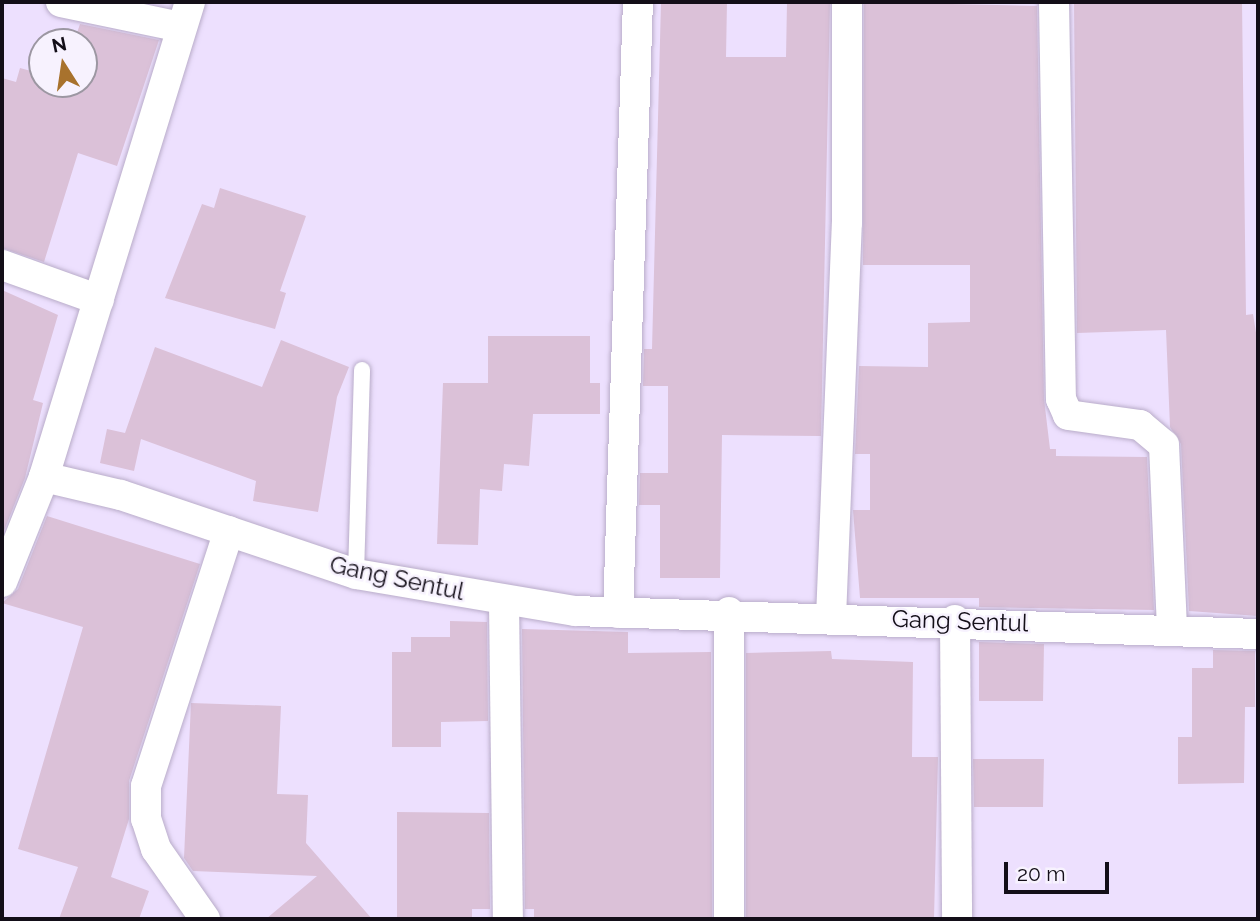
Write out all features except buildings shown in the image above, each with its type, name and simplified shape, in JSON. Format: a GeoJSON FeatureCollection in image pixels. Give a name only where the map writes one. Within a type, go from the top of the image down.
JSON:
{"type":"FeatureCollection","features":[{"type":"Feature","properties":{"kind":"street"},"geometry":{"type":"LineString","coordinates":[[2,582],[44,477],[186,15],[61,2]]}},
{"type":"Feature","properties":{"kind":"street"},"geometry":{"type":"LineString","coordinates":[[618,612],[638,2]]}},
{"type":"Feature","properties":{"kind":"street"},"geometry":{"type":"LineString","coordinates":[[831,618],[847,223],[847,2]]}},
{"type":"Feature","properties":{"kind":"street"},"geometry":{"type":"LineString","coordinates":[[1054,2],[1061,399],[1068,415],[1140,425],[1164,445],[1172,628]]}},
{"type":"Feature","properties":{"kind":"street"},"geometry":{"type":"LineString","coordinates":[[2,265],[99,300]]}},
{"type":"Feature","properties":{"kind":"street","name":"Gang Sentul"},"geometry":{"type":"LineString","coordinates":[[44,477],[229,531],[356,574],[505,601],[618,612],[729,612],[831,618],[1172,628],[1258,634]]}},
{"type":"Feature","properties":{"kind":"street"},"geometry":{"type":"LineString","coordinates":[[205,919],[156,849],[146,819],[146,786],[229,531]]}},
{"type":"Feature","properties":{"kind":"street"},"geometry":{"type":"LineString","coordinates":[[505,601],[508,919]]}},
{"type":"Feature","properties":{"kind":"street"},"geometry":{"type":"LineString","coordinates":[[729,612],[729,919]]}},
{"type":"Feature","properties":{"kind":"street"},"geometry":{"type":"LineString","coordinates":[[956,620],[957,919]]}},
{"type":"Feature","properties":{"kind":"lane"},"geometry":{"type":"LineString","coordinates":[[356,574],[362,370]]}}]}
